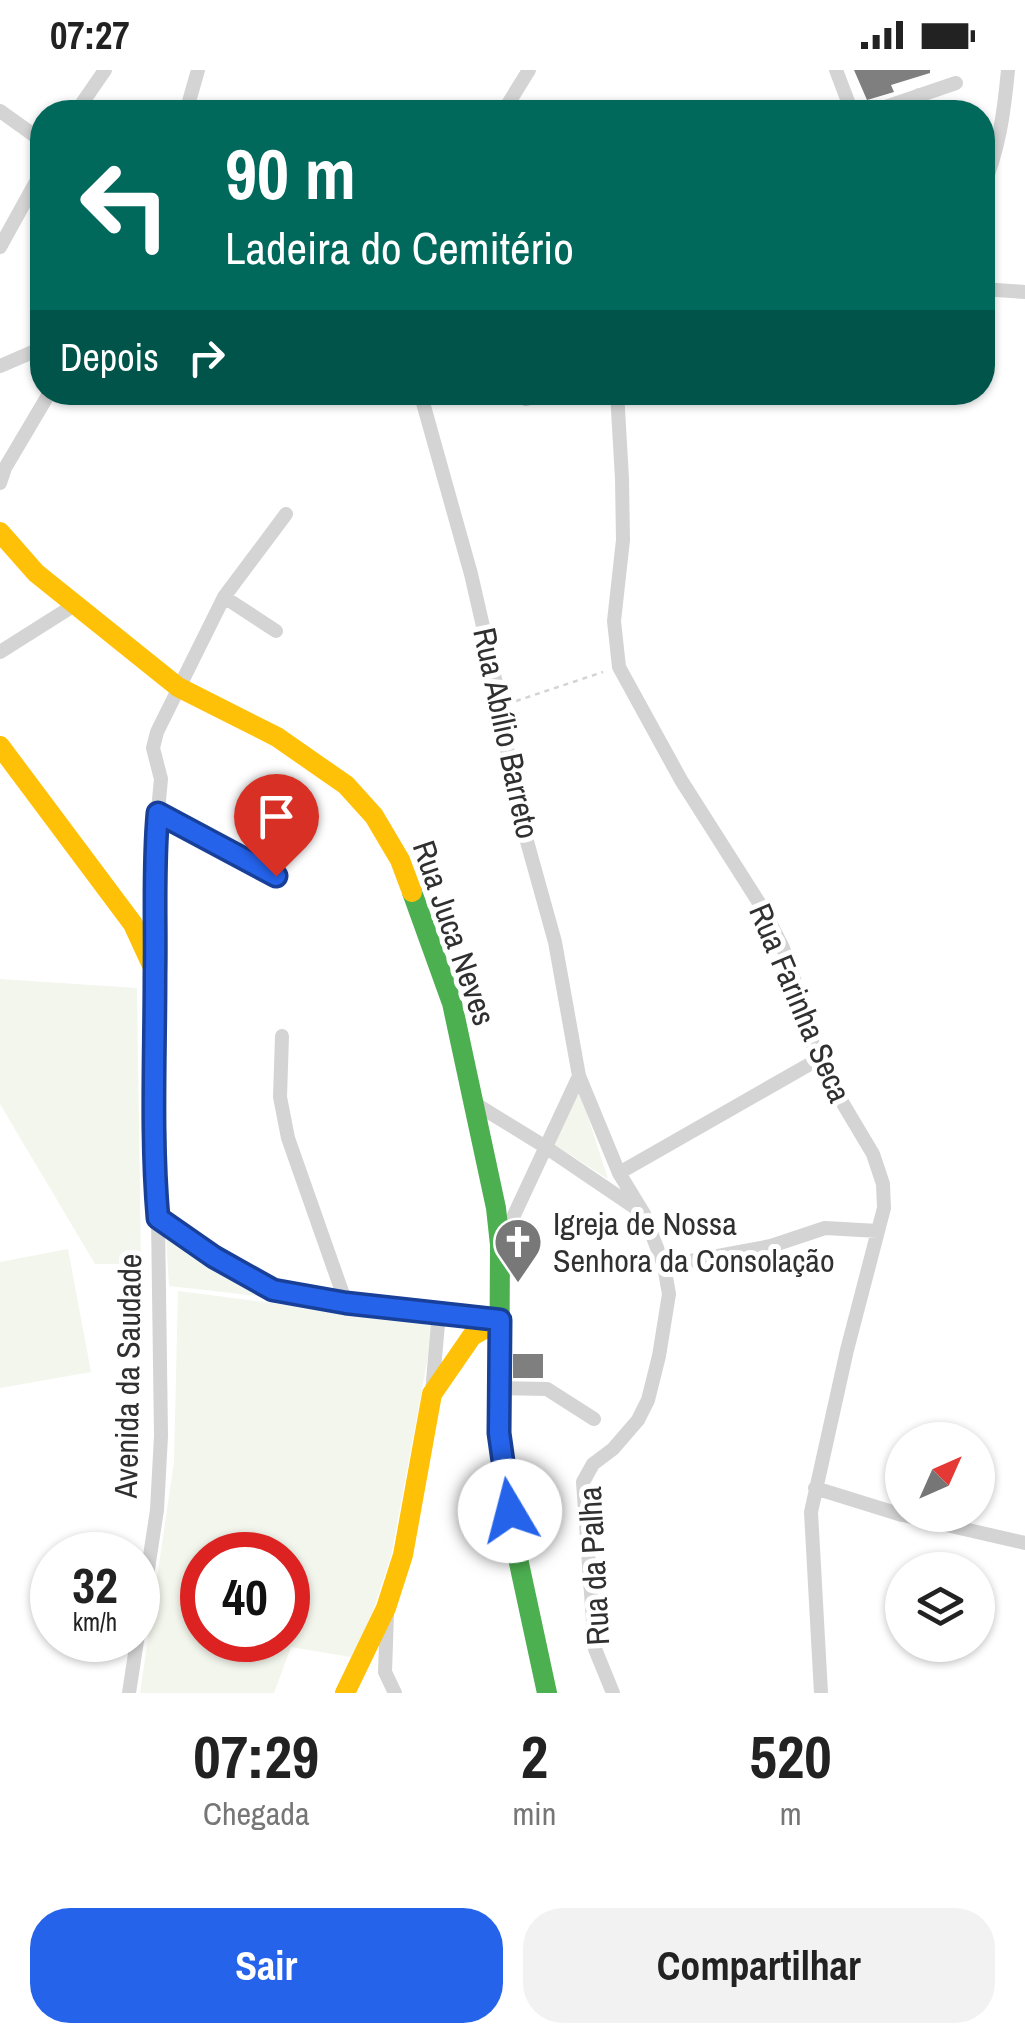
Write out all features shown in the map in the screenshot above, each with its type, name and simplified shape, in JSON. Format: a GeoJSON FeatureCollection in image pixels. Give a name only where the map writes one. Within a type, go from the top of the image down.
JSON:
{"type":"FeatureCollection","features":[{"type":"Feature","properties":{"kind":"street"},"geometry":{"type":"LineString","coordinates":[[84,100],[104,70]]}},
{"type":"Feature","properties":{"kind":"street"},"geometry":{"type":"LineString","coordinates":[[189,100],[198,70]]}},
{"type":"Feature","properties":{"kind":"street"},"geometry":{"type":"LineString","coordinates":[[510,100],[529,70]]}},
{"type":"Feature","properties":{"kind":"street"},"geometry":{"type":"LineString","coordinates":[[836,70],[847,100]]}},
{"type":"Feature","properties":{"kind":"street"},"geometry":{"type":"LineString","coordinates":[[995,156],[1004,119],[1008,70]]}},
{"type":"Feature","properties":{"kind":"street"},"geometry":{"type":"LineString","coordinates":[[905,100],[956,82]]}},
{"type":"Feature","properties":{"kind":"street"},"geometry":{"type":"LineString","coordinates":[[919,95],[921,100]]}},
{"type":"Feature","properties":{"kind":"street"},"geometry":{"type":"LineString","coordinates":[[0,112],[30,133]]}},
{"type":"Feature","properties":{"kind":"street"},"geometry":{"type":"LineString","coordinates":[[0,247],[30,193]]}},
{"type":"Feature","properties":{"kind":"street"},"geometry":{"type":"LineString","coordinates":[[995,290],[1025,292]]}},
{"type":"Feature","properties":{"kind":"street"},"geometry":{"type":"LineString","coordinates":[[0,366],[30,353]]}},
{"type":"Feature","properties":{"kind":"street"},"geometry":{"type":"LineString","coordinates":[[0,483],[42,405]]}},
{"type":"Feature","properties":{"kind":"street","name":"Rua Abílio Barreto"},"geometry":{"type":"LineString","coordinates":[[424,405],[471,574],[501,705],[513,791],[555,942],[579,1076],[619,1173]]}},
{"type":"Feature","properties":{"kind":"street","name":"Rua Farinha Seca"},"geometry":{"type":"LineString","coordinates":[[618,405],[623,540],[614,620],[619,667],[680,780],[783,948],[802,999],[817,1060],[872,1154],[882,1184],[884,1208],[812,1512],[821,1693]]}},
{"type":"Feature","properties":{"kind":"street"},"geometry":{"type":"LineString","coordinates":[[156,974],[153,892],[160,779],[153,748],[157,732],[224,597],[286,514]]}},
{"type":"Feature","properties":{"kind":"street","name":"Rua Juca Neves"},"geometry":{"type":"LineString","coordinates":[[0,532],[36,572],[178,687],[223,707],[313,760],[346,785],[388,834],[452,1003],[490,1174],[500,1245],[499,1433],[531,1629],[547,1693]]}},
{"type":"Feature","properties":{"kind":"street"},"geometry":{"type":"LineString","coordinates":[[224,597],[276,631]]}},
{"type":"Feature","properties":{"kind":"street"},"geometry":{"type":"LineString","coordinates":[[0,652],[76,604]]}},
{"type":"Feature","properties":{"kind":"street","name":"Avenida da Saudade"},"geometry":{"type":"LineString","coordinates":[[0,746],[132,924],[156,974],[152,1073],[161,1436],[158,1494],[130,1693]]}},
{"type":"Feature","properties":{"kind":"street"},"geometry":{"type":"LineString","coordinates":[[158,813],[276,876]]}},
{"type":"Feature","properties":{"kind":"street"},"geometry":{"type":"LineString","coordinates":[[282,1036],[280,1096],[288,1138],[346,1303]]}},
{"type":"Feature","properties":{"kind":"street"},"geometry":{"type":"LineString","coordinates":[[619,1173],[817,1060]]}},
{"type":"Feature","properties":{"kind":"street"},"geometry":{"type":"LineString","coordinates":[[500,1245],[579,1076]]}},
{"type":"Feature","properties":{"kind":"street"},"geometry":{"type":"LineString","coordinates":[[474,1104],[644,1214]]}},
{"type":"Feature","properties":{"kind":"street","name":"Rua da Palha"},"geometry":{"type":"LineString","coordinates":[[613,1693],[595,1649],[584,1482],[593,1464],[613,1449],[638,1420],[648,1400],[669,1294],[664,1266],[644,1214],[619,1173]]}},
{"type":"Feature","properties":{"kind":"street"},"geometry":{"type":"LineString","coordinates":[[158,1218],[214,1257],[273,1290],[346,1303],[500,1320]]}},
{"type":"Feature","properties":{"kind":"street"},"geometry":{"type":"LineString","coordinates":[[664,1266],[771,1246],[825,1228],[878,1231]]}},
{"type":"Feature","properties":{"kind":"street"},"geometry":{"type":"LineString","coordinates":[[345,1693],[386,1608],[416,1498],[432,1394],[439,1313]]}},
{"type":"Feature","properties":{"kind":"street"},"geometry":{"type":"LineString","coordinates":[[432,1394],[472,1336],[500,1320]]}},
{"type":"Feature","properties":{"kind":"street"},"geometry":{"type":"LineString","coordinates":[[500,1388],[547,1389],[594,1419]]}},
{"type":"Feature","properties":{"kind":"street"},"geometry":{"type":"LineString","coordinates":[[815,1488],[885,1509]]}},
{"type":"Feature","properties":{"kind":"street"},"geometry":{"type":"LineString","coordinates":[[975,1532],[1025,1544]]}},
{"type":"Feature","properties":{"kind":"street"},"geometry":{"type":"LineString","coordinates":[[386,1608],[386,1672],[395,1693]]}},
{"type":"Feature","properties":{"kind":"path"},"geometry":{"type":"LineString","coordinates":[[501,705],[619,667]]}},
{"type":"Feature","properties":{"kind":"shaded area"},"geometry":{"type":"Polygon","coordinates":[[[0,979],[137,988],[141,1264],[95,1264],[0,1104],[0,979]]]}},
{"type":"Feature","properties":{"kind":"shaded area"},"geometry":{"type":"Polygon","coordinates":[[[579,1089],[608,1179],[552,1143],[579,1089]]]}},
{"type":"Feature","properties":{"kind":"shaded area"},"geometry":{"type":"Polygon","coordinates":[[[166,1236],[259,1296],[169,1286],[166,1236]]]}},
{"type":"Feature","properties":{"kind":"shaded area"},"geometry":{"type":"Polygon","coordinates":[[[68,1249],[91,1372],[0,1388],[0,1262],[68,1249]]]}},
{"type":"Feature","properties":{"kind":"shaded area"},"geometry":{"type":"Polygon","coordinates":[[[178,1291],[434,1324],[391,1557],[357,1658],[310,1650],[310,1532],[180,1532],[180,1662],[285,1662],[274,1693],[140,1693],[145,1662],[160,1662],[160,1557],[174,1462],[178,1291]]]}},
{"type":"Feature","properties":{"kind":"building"},"geometry":{"type":"Polygon","coordinates":[[[854,70],[930,73],[891,85],[894,92],[867,100],[854,70]]]}},
{"type":"Feature","properties":{"kind":"building"},"geometry":{"type":"Polygon","coordinates":[[[513,1354],[543,1354],[543,1378],[513,1378],[513,1354]]]}},
{"type":"Feature","properties":{"kind":"traffic: fast"},"geometry":{"type":"LineString","coordinates":[[412,892],[452,1003],[496,1208],[500,1245],[499,1433],[514,1540],[547,1693]]}},
{"type":"Feature","properties":{"kind":"traffic: slow"},"geometry":{"type":"LineString","coordinates":[[0,532],[36,573],[178,687],[277,737],[346,785],[374,816],[400,860],[412,892]]}},
{"type":"Feature","properties":{"kind":"traffic: slow"},"geometry":{"type":"LineString","coordinates":[[0,746],[133,924],[156,974],[152,1073],[158,1218],[214,1257],[273,1290],[346,1303],[500,1320]]}},
{"type":"Feature","properties":{"kind":"traffic: slow"},"geometry":{"type":"LineString","coordinates":[[345,1693],[386,1608],[403,1555],[432,1394],[472,1336],[500,1320]]}},
{"type":"Feature","properties":{"kind":"place","name":"Igreja de Nossa Senhora da Consolação"},"geometry":{"type":"Point","coordinates":[518,1284]}},
{"type":"Feature","properties":{"kind":"route"},"geometry":{"type":"LineString","coordinates":[[276,876],[158,813],[153,892],[156,974],[152,1073],[158,1218],[214,1257],[273,1290],[346,1303],[500,1320],[499,1433],[510,1511]]}}]}
